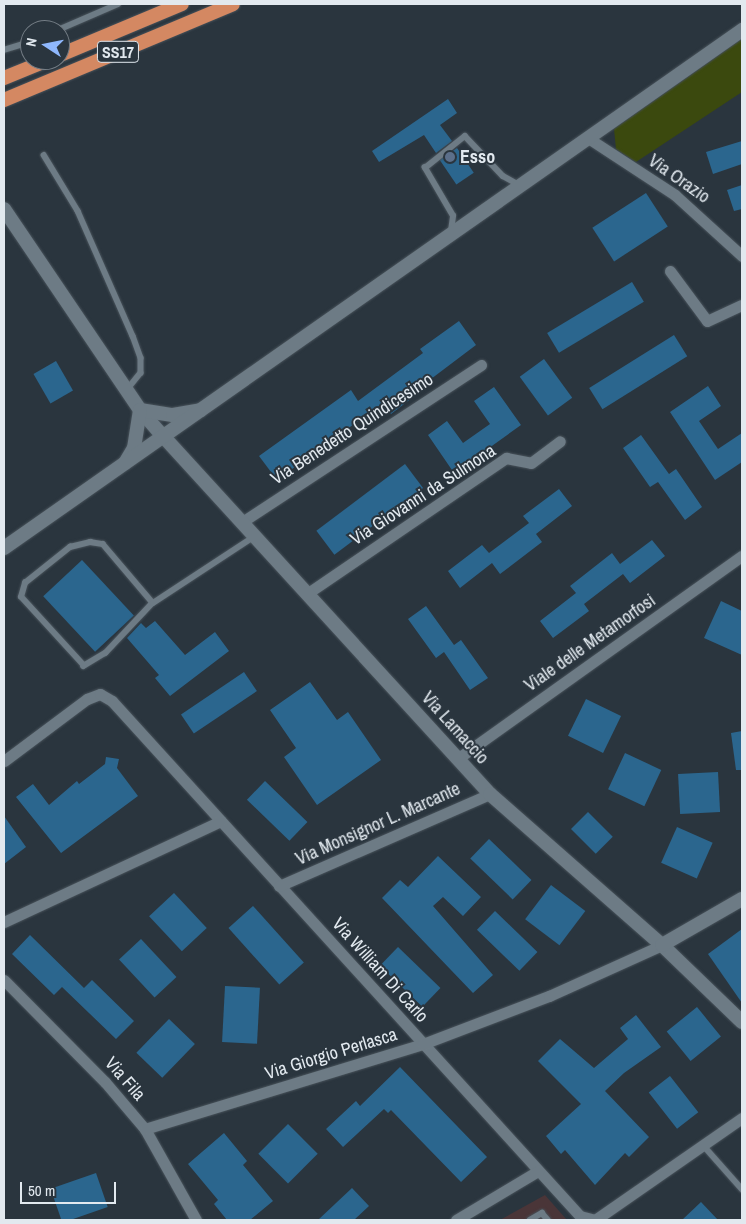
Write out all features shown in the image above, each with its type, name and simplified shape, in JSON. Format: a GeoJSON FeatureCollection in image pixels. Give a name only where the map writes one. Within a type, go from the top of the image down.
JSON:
{"type":"FeatureCollection","features":[{"type":"Feature","properties":{"kind":"highway","name":"SS17"},"geometry":{"type":"LineString","coordinates":[[70,51],[182,4]]}},
{"type":"Feature","properties":{"kind":"highway","name":"SS17"},"geometry":{"type":"LineString","coordinates":[[4,100],[233,4]]}},
{"type":"Feature","properties":{"kind":"highway"},"geometry":{"type":"LineString","coordinates":[[4,78],[24,70]]}},
{"type":"Feature","properties":{"kind":"street"},"geometry":{"type":"LineString","coordinates":[[4,548],[742,30]]}},
{"type":"Feature","properties":{"kind":"street","name":"Via Orazio"},"geometry":{"type":"LineString","coordinates":[[588,138],[675,195],[742,256]]}},
{"type":"Feature","properties":{"kind":"street","name":"Via Lamaccio"},"geometry":{"type":"LineString","coordinates":[[4,209],[140,410],[163,436],[490,794],[662,945],[742,1022]]}},
{"type":"Feature","properties":{"kind":"street"},"geometry":{"type":"LineString","coordinates":[[670,271],[707,321],[742,305]]}},
{"type":"Feature","properties":{"kind":"street","name":"Via Benedetto Quindicesimo"},"geometry":{"type":"LineString","coordinates":[[242,522],[480,365]]}},
{"type":"Feature","properties":{"kind":"street"},"geometry":{"type":"LineString","coordinates":[[124,464],[134,448],[140,410],[172,415],[201,410]]}},
{"type":"Feature","properties":{"kind":"street","name":"Via Giovanni da Sulmona"},"geometry":{"type":"LineString","coordinates":[[308,593],[506,458],[531,463],[560,441]]}},
{"type":"Feature","properties":{"kind":"street","name":"Viale delle Metamorfosi"},"geometry":{"type":"LineString","coordinates":[[457,758],[742,556]]}},
{"type":"Feature","properties":{"kind":"street","name":"Via William Di Carlo"},"geometry":{"type":"LineString","coordinates":[[4,761],[87,699],[100,694],[112,701],[580,1216],[595,1220],[742,1118]]}},
{"type":"Feature","properties":{"kind":"street","name":"Via Monsignor L. Marcante"},"geometry":{"type":"LineString","coordinates":[[279,886],[490,794]]}},
{"type":"Feature","properties":{"kind":"street"},"geometry":{"type":"LineString","coordinates":[[4,922],[221,821]]}},
{"type":"Feature","properties":{"kind":"street"},"geometry":{"type":"LineString","coordinates":[[662,945],[742,900]]}},
{"type":"Feature","properties":{"kind":"street","name":"Via Giorgio Perlasca"},"geometry":{"type":"LineString","coordinates":[[145,1129],[424,1044],[549,996],[662,945]]}},
{"type":"Feature","properties":{"kind":"street","name":"Via Fila"},"geometry":{"type":"LineString","coordinates":[[4,980],[105,1082],[145,1129],[196,1220]]}},
{"type":"Feature","properties":{"kind":"street"},"geometry":{"type":"LineString","coordinates":[[456,1220],[538,1171]]}},
{"type":"Feature","properties":{"kind":"lane"},"geometry":{"type":"LineString","coordinates":[[70,25],[118,4]]}},
{"type":"Feature","properties":{"kind":"lane"},"geometry":{"type":"LineString","coordinates":[[4,50],[20,45]]}},
{"type":"Feature","properties":{"kind":"lane"},"geometry":{"type":"LineString","coordinates":[[450,236],[454,216],[425,168],[465,136],[503,176],[521,186]]}},
{"type":"Feature","properties":{"kind":"lane"},"geometry":{"type":"LineString","coordinates":[[44,155],[78,211],[141,358],[141,373],[126,390]]}},
{"type":"Feature","properties":{"kind":"lane"},"geometry":{"type":"LineString","coordinates":[[153,603],[103,544],[90,542],[70,547],[32,577],[25,583],[21,597],[84,666],[106,653],[153,603],[256,536]]}},
{"type":"Feature","properties":{"kind":"lane"},"geometry":{"type":"LineString","coordinates":[[703,1145],[742,1189]]}},
{"type":"Feature","properties":{"kind":"lane"},"geometry":{"type":"LineString","coordinates":[[530,1220],[542,1213],[548,1220]]}},
{"type":"Feature","properties":{"kind":"shaded area"},"geometry":{"type":"Polygon","coordinates":[[[545,1195],[567,1220],[500,1220],[545,1195]]]}},
{"type":"Feature","properties":{"kind":"green space"},"geometry":{"type":"Polygon","coordinates":[[[742,39],[742,92],[636,162],[616,149],[614,129],[742,39]]]}},
{"type":"Feature","properties":{"kind":"building"},"geometry":{"type":"Polygon","coordinates":[[[448,99],[457,113],[440,125],[452,141],[436,153],[424,135],[379,162],[372,151],[448,99]]]}},
{"type":"Feature","properties":{"kind":"building"},"geometry":{"type":"Polygon","coordinates":[[[742,141],[742,164],[713,174],[706,152],[742,141]]]}},
{"type":"Feature","properties":{"kind":"building"},"geometry":{"type":"Polygon","coordinates":[[[457,148],[474,173],[456,185],[440,160],[457,148]]]}},
{"type":"Feature","properties":{"kind":"building"},"geometry":{"type":"Polygon","coordinates":[[[742,185],[742,209],[734,211],[727,190],[742,185]]]}},
{"type":"Feature","properties":{"kind":"building"},"geometry":{"type":"Polygon","coordinates":[[[646,193],[668,227],[614,261],[592,228],[646,193]]]}},
{"type":"Feature","properties":{"kind":"building"},"geometry":{"type":"Polygon","coordinates":[[[632,282],[644,302],[559,353],[547,333],[632,282]]]}},
{"type":"Feature","properties":{"kind":"building"},"geometry":{"type":"Polygon","coordinates":[[[459,321],[476,345],[427,382],[429,385],[391,414],[383,403],[277,480],[259,456],[351,390],[358,401],[423,353],[420,349],[459,321]]]}},
{"type":"Feature","properties":{"kind":"building"},"geometry":{"type":"Polygon","coordinates":[[[674,335],[687,356],[602,409],[589,388],[674,335]]]}},
{"type":"Feature","properties":{"kind":"building"},"geometry":{"type":"Polygon","coordinates":[[[544,359],[572,398],[548,415],[520,377],[544,359]]]}},
{"type":"Feature","properties":{"kind":"building"},"geometry":{"type":"Polygon","coordinates":[[[56,361],[73,390],[50,403],[33,374],[56,361]]]}},
{"type":"Feature","properties":{"kind":"building"},"geometry":{"type":"Polygon","coordinates":[[[708,386],[721,406],[699,421],[718,449],[742,433],[742,462],[715,480],[670,412],[708,386]]]}},
{"type":"Feature","properties":{"kind":"building"},"geometry":{"type":"Polygon","coordinates":[[[494,387],[521,425],[454,473],[428,435],[447,421],[463,443],[490,424],[474,401],[494,387]]]}},
{"type":"Feature","properties":{"kind":"building"},"geometry":{"type":"Polygon","coordinates":[[[641,435],[669,474],[676,469],[702,507],[685,520],[658,482],[650,487],[623,448],[641,435]]]}},
{"type":"Feature","properties":{"kind":"building"},"geometry":{"type":"Polygon","coordinates":[[[405,464],[423,488],[334,555],[316,531],[405,464]]]}},
{"type":"Feature","properties":{"kind":"building"},"geometry":{"type":"Polygon","coordinates":[[[559,489],[572,506],[536,534],[542,542],[500,574],[492,563],[460,588],[448,571],[482,545],[489,553],[529,523],[523,516],[559,489]]]}},
{"type":"Feature","properties":{"kind":"building"},"geometry":{"type":"Polygon","coordinates":[[[652,540],[665,556],[630,583],[623,574],[584,604],[589,611],[553,638],[540,621],[576,593],[570,586],[612,553],[620,564],[652,540]]]}},
{"type":"Feature","properties":{"kind":"building"},"geometry":{"type":"Polygon","coordinates":[[[82,560],[134,616],[95,652],[43,596],[82,560]]]}},
{"type":"Feature","properties":{"kind":"building"},"geometry":{"type":"Polygon","coordinates":[[[721,601],[742,611],[742,655],[704,638],[721,601]]]}},
{"type":"Feature","properties":{"kind":"building"},"geometry":{"type":"Polygon","coordinates":[[[426,606],[454,645],[461,640],[488,678],[470,690],[444,652],[436,658],[408,619],[426,606]]]}},
{"type":"Feature","properties":{"kind":"building"},"geometry":{"type":"Polygon","coordinates":[[[155,621],[185,655],[215,632],[229,651],[170,696],[155,678],[159,675],[127,638],[141,623],[146,628],[155,621]]]}},
{"type":"Feature","properties":{"kind":"building"},"geometry":{"type":"Polygon","coordinates":[[[244,672],[257,691],[194,734],[181,714],[244,672]]]}},
{"type":"Feature","properties":{"kind":"building"},"geometry":{"type":"Polygon","coordinates":[[[310,682],[337,720],[348,712],[381,760],[317,805],[284,757],[296,748],[270,710],[310,682]]]}},
{"type":"Feature","properties":{"kind":"building"},"geometry":{"type":"Polygon","coordinates":[[[586,699],[621,716],[603,753],[568,736],[586,699]]]}},
{"type":"Feature","properties":{"kind":"building"},"geometry":{"type":"Polygon","coordinates":[[[742,731],[742,770],[736,770],[731,733],[742,731]]]}},
{"type":"Feature","properties":{"kind":"building"},"geometry":{"type":"Polygon","coordinates":[[[625,753],[661,770],[644,806],[608,789],[625,753]]]}},
{"type":"Feature","properties":{"kind":"building"},"geometry":{"type":"Polygon","coordinates":[[[106,757],[119,759],[117,768],[138,796],[61,853],[16,797],[33,784],[49,805],[77,781],[79,784],[105,764],[106,757]]]}},
{"type":"Feature","properties":{"kind":"building"},"geometry":{"type":"Polygon","coordinates":[[[718,772],[720,812],[680,814],[678,774],[718,772]]]}},
{"type":"Feature","properties":{"kind":"building"},"geometry":{"type":"Polygon","coordinates":[[[265,781],[307,822],[289,841],[247,800],[265,781]]]}},
{"type":"Feature","properties":{"kind":"building"},"geometry":{"type":"Polygon","coordinates":[[[588,812],[613,837],[596,854],[571,829],[588,812]]]}},
{"type":"Feature","properties":{"kind":"building"},"geometry":{"type":"Polygon","coordinates":[[[4,816],[26,847],[4,864],[4,816]]]}},
{"type":"Feature","properties":{"kind":"building"},"geometry":{"type":"Polygon","coordinates":[[[677,827],[713,843],[697,878],[661,863],[677,827]]]}},
{"type":"Feature","properties":{"kind":"building"},"geometry":{"type":"Polygon","coordinates":[[[489,839],[531,880],[513,899],[470,858],[489,839]]]}},
{"type":"Feature","properties":{"kind":"building"},"geometry":{"type":"Polygon","coordinates":[[[438,856],[481,897],[463,916],[443,897],[433,906],[493,975],[473,993],[382,898],[400,880],[408,887],[438,856]]]}},
{"type":"Feature","properties":{"kind":"building"},"geometry":{"type":"Polygon","coordinates":[[[551,885],[585,911],[559,945],[525,919],[551,885]]]}},
{"type":"Feature","properties":{"kind":"building"},"geometry":{"type":"Polygon","coordinates":[[[174,893],[207,928],[182,951],[149,916],[174,893]]]}},
{"type":"Feature","properties":{"kind":"building"},"geometry":{"type":"Polygon","coordinates":[[[253,906],[304,962],[279,985],[228,928],[253,906]]]}},
{"type":"Feature","properties":{"kind":"building"},"geometry":{"type":"Polygon","coordinates":[[[495,911],[537,952],[519,971],[477,930],[495,911]]]}},
{"type":"Feature","properties":{"kind":"building"},"geometry":{"type":"Polygon","coordinates":[[[742,929],[742,1003],[708,954],[742,929]]]}},
{"type":"Feature","properties":{"kind":"building"},"geometry":{"type":"Polygon","coordinates":[[[30,935],[84,988],[92,980],[134,1021],[116,1039],[62,987],[54,995],[12,954],[30,935]]]}},
{"type":"Feature","properties":{"kind":"building"},"geometry":{"type":"Polygon","coordinates":[[[141,939],[176,977],[155,997],[119,959],[141,939]]]}},
{"type":"Feature","properties":{"kind":"building"},"geometry":{"type":"Polygon","coordinates":[[[398,947],[440,988],[422,1007],[380,966],[398,947]]]}},
{"type":"Feature","properties":{"kind":"building"},"geometry":{"type":"Polygon","coordinates":[[[225,986],[260,988],[257,1044],[222,1042],[225,986]]]}},
{"type":"Feature","properties":{"kind":"building"},"geometry":{"type":"Polygon","coordinates":[[[697,1007],[721,1037],[691,1061],[667,1032],[697,1007]]]}},
{"type":"Feature","properties":{"kind":"building"},"geometry":{"type":"Polygon","coordinates":[[[636,1015],[661,1047],[624,1073],[605,1091],[649,1137],[629,1157],[625,1153],[595,1185],[565,1150],[561,1154],[546,1136],[581,1104],[538,1061],[560,1039],[594,1068],[628,1039],[620,1028],[636,1015]]]}},
{"type":"Feature","properties":{"kind":"building"},"geometry":{"type":"Polygon","coordinates":[[[169,1019],[195,1044],[162,1078],[136,1053],[169,1019]]]}},
{"type":"Feature","properties":{"kind":"building"},"geometry":{"type":"Polygon","coordinates":[[[400,1067],[487,1157],[461,1182],[391,1110],[388,1113],[384,1109],[343,1147],[326,1129],[356,1101],[360,1106],[400,1067]]]}},
{"type":"Feature","properties":{"kind":"building"},"geometry":{"type":"Polygon","coordinates":[[[670,1076],[698,1112],[677,1129],[649,1093],[670,1076]]]}},
{"type":"Feature","properties":{"kind":"building"},"geometry":{"type":"Polygon","coordinates":[[[288,1124],[318,1154],[288,1183],[258,1154],[288,1124]]]}},
{"type":"Feature","properties":{"kind":"building"},"geometry":{"type":"Polygon","coordinates":[[[224,1133],[247,1161],[243,1165],[273,1201],[250,1220],[227,1220],[214,1204],[218,1200],[188,1164],[224,1133]]]}},
{"type":"Feature","properties":{"kind":"building"},"geometry":{"type":"Polygon","coordinates":[[[96,1173],[108,1207],[70,1220],[61,1220],[51,1189],[96,1173]]]}},
{"type":"Feature","properties":{"kind":"building"},"geometry":{"type":"Polygon","coordinates":[[[352,1188],[369,1206],[354,1220],[318,1220],[352,1188]]]}},
{"type":"Feature","properties":{"kind":"building"},"geometry":{"type":"Polygon","coordinates":[[[701,1202],[718,1220],[682,1220],[701,1202]]]}},
{"type":"Feature","properties":{"kind":"place","name":"Esso"},"geometry":{"type":"Point","coordinates":[450,157]}}]}
